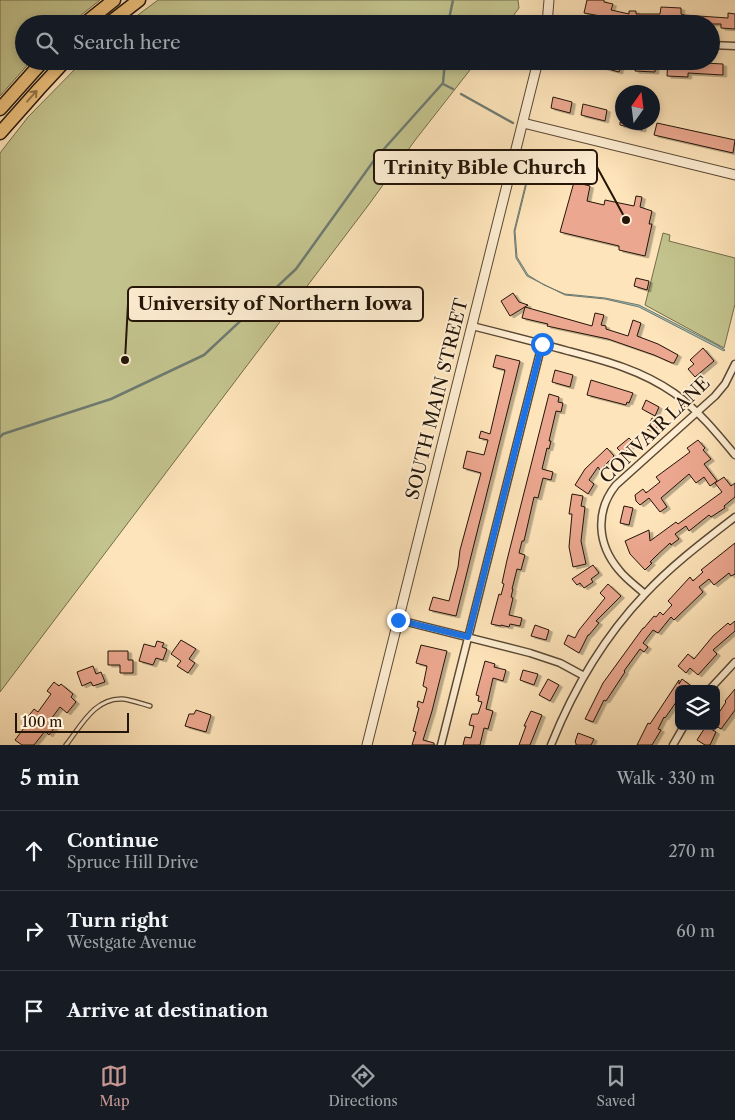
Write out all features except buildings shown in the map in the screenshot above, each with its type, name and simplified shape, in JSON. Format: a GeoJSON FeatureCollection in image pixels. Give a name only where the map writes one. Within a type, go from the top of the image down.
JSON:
{"type":"FeatureCollection","features":[{"type":"Feature","properties":{"kind":"highway"},"geometry":{"type":"LineString","coordinates":[[95,15],[114,0]]}},
{"type":"Feature","properties":{"kind":"highway"},"geometry":{"type":"LineString","coordinates":[[120,15],[139,0]]}},
{"type":"Feature","properties":{"kind":"highway"},"geometry":{"type":"LineString","coordinates":[[0,109],[34,70]]}},
{"type":"Feature","properties":{"kind":"highway"},"geometry":{"type":"LineString","coordinates":[[0,133],[56,70]]}},
{"type":"Feature","properties":{"kind":"street"},"geometry":{"type":"LineString","coordinates":[[548,15],[549,0]]}},
{"type":"Feature","properties":{"kind":"street"},"geometry":{"type":"LineString","coordinates":[[720,45],[735,46]]}},
{"type":"Feature","properties":{"kind":"street","name":"SOUTH MAIN STREET"},"geometry":{"type":"LineString","coordinates":[[367,745],[536,70]]}},
{"type":"Feature","properties":{"kind":"street"},"geometry":{"type":"LineString","coordinates":[[524,123],[735,175]]}},
{"type":"Feature","properties":{"kind":"street"},"geometry":{"type":"LineString","coordinates":[[472,326],[631,368],[646,375],[674,393],[698,413],[720,435],[735,454]]}},
{"type":"Feature","properties":{"kind":"street"},"geometry":{"type":"LineString","coordinates":[[441,745],[542,344]]}},
{"type":"Feature","properties":{"kind":"street","name":"CONVAIR LANE"},"geometry":{"type":"LineString","coordinates":[[645,594],[620,572],[606,551],[600,528],[606,500],[616,485],[698,413],[725,384],[735,364]]}},
{"type":"Feature","properties":{"kind":"street"},"geometry":{"type":"LineString","coordinates":[[551,745],[584,676],[598,654],[645,594],[684,558],[735,517]]}},
{"type":"Feature","properties":{"kind":"street"},"geometry":{"type":"LineString","coordinates":[[398,620],[548,658],[584,676]]}},
{"type":"Feature","properties":{"kind":"street"},"geometry":{"type":"LineString","coordinates":[[714,685],[735,662]]}},
{"type":"Feature","properties":{"kind":"street"},"geometry":{"type":"LineString","coordinates":[[672,745],[681,730]]}},
{"type":"Feature","properties":{"kind":"lane"},"geometry":{"type":"LineString","coordinates":[[66,745],[95,708],[105,702],[122,699],[150,706]]}},
{"type":"Feature","properties":{"kind":"green space"},"geometry":{"type":"Polygon","coordinates":[[[0,0],[100,0],[81,15],[15,15],[15,70],[23,70],[0,96],[0,0]]]}},
{"type":"Feature","properties":{"kind":"green space"},"geometry":{"type":"Polygon","coordinates":[[[158,0],[518,0],[519,8],[514,15],[138,15],[158,0]]]}},
{"type":"Feature","properties":{"kind":"green space"},"geometry":{"type":"Polygon","coordinates":[[[74,70],[470,70],[0,692],[0,153],[28,117],[74,70]]]}},
{"type":"Feature","properties":{"kind":"green space"},"geometry":{"type":"Polygon","coordinates":[[[663,233],[670,235],[669,241],[735,258],[735,304],[724,348],[645,305],[663,233]]]}},
{"type":"Feature","properties":{"kind":"water"},"geometry":{"type":"Polygon","coordinates":[[[528,161],[530,170],[515,231],[517,257],[528,275],[540,282],[527,276],[516,258],[514,231],[529,170],[526,162],[528,161]]]}},
{"type":"Feature","properties":{"kind":"water"},"geometry":{"type":"Polygon","coordinates":[[[551,288],[565,294],[605,298],[639,305],[725,350],[639,307],[605,299],[565,295],[551,288]]]}},
{"type":"Feature","properties":{"kind":"waterway"},"geometry":{"type":"LineString","coordinates":[[450,15],[453,0]]}},
{"type":"Feature","properties":{"kind":"waterway"},"geometry":{"type":"LineString","coordinates":[[0,437],[3,434],[111,399],[204,355],[296,269],[375,159],[443,83],[444,70]]}},
{"type":"Feature","properties":{"kind":"waterway"},"geometry":{"type":"LineString","coordinates":[[443,84],[453,89]]}},
{"type":"Feature","properties":{"kind":"waterway"},"geometry":{"type":"LineString","coordinates":[[461,94],[513,123]]}},
{"type":"Feature","properties":{"kind":"place","name":"Trinity Bible Church"},"geometry":{"type":"Point","coordinates":[626,220]}},
{"type":"Feature","properties":{"kind":"place","name":"University of Northern Iowa"},"geometry":{"type":"Point","coordinates":[125,360]}},
{"type":"Feature","properties":{"kind":"route"},"geometry":{"type":"LineString","coordinates":[[398,620],[468,637],[542,344]]}}]}
